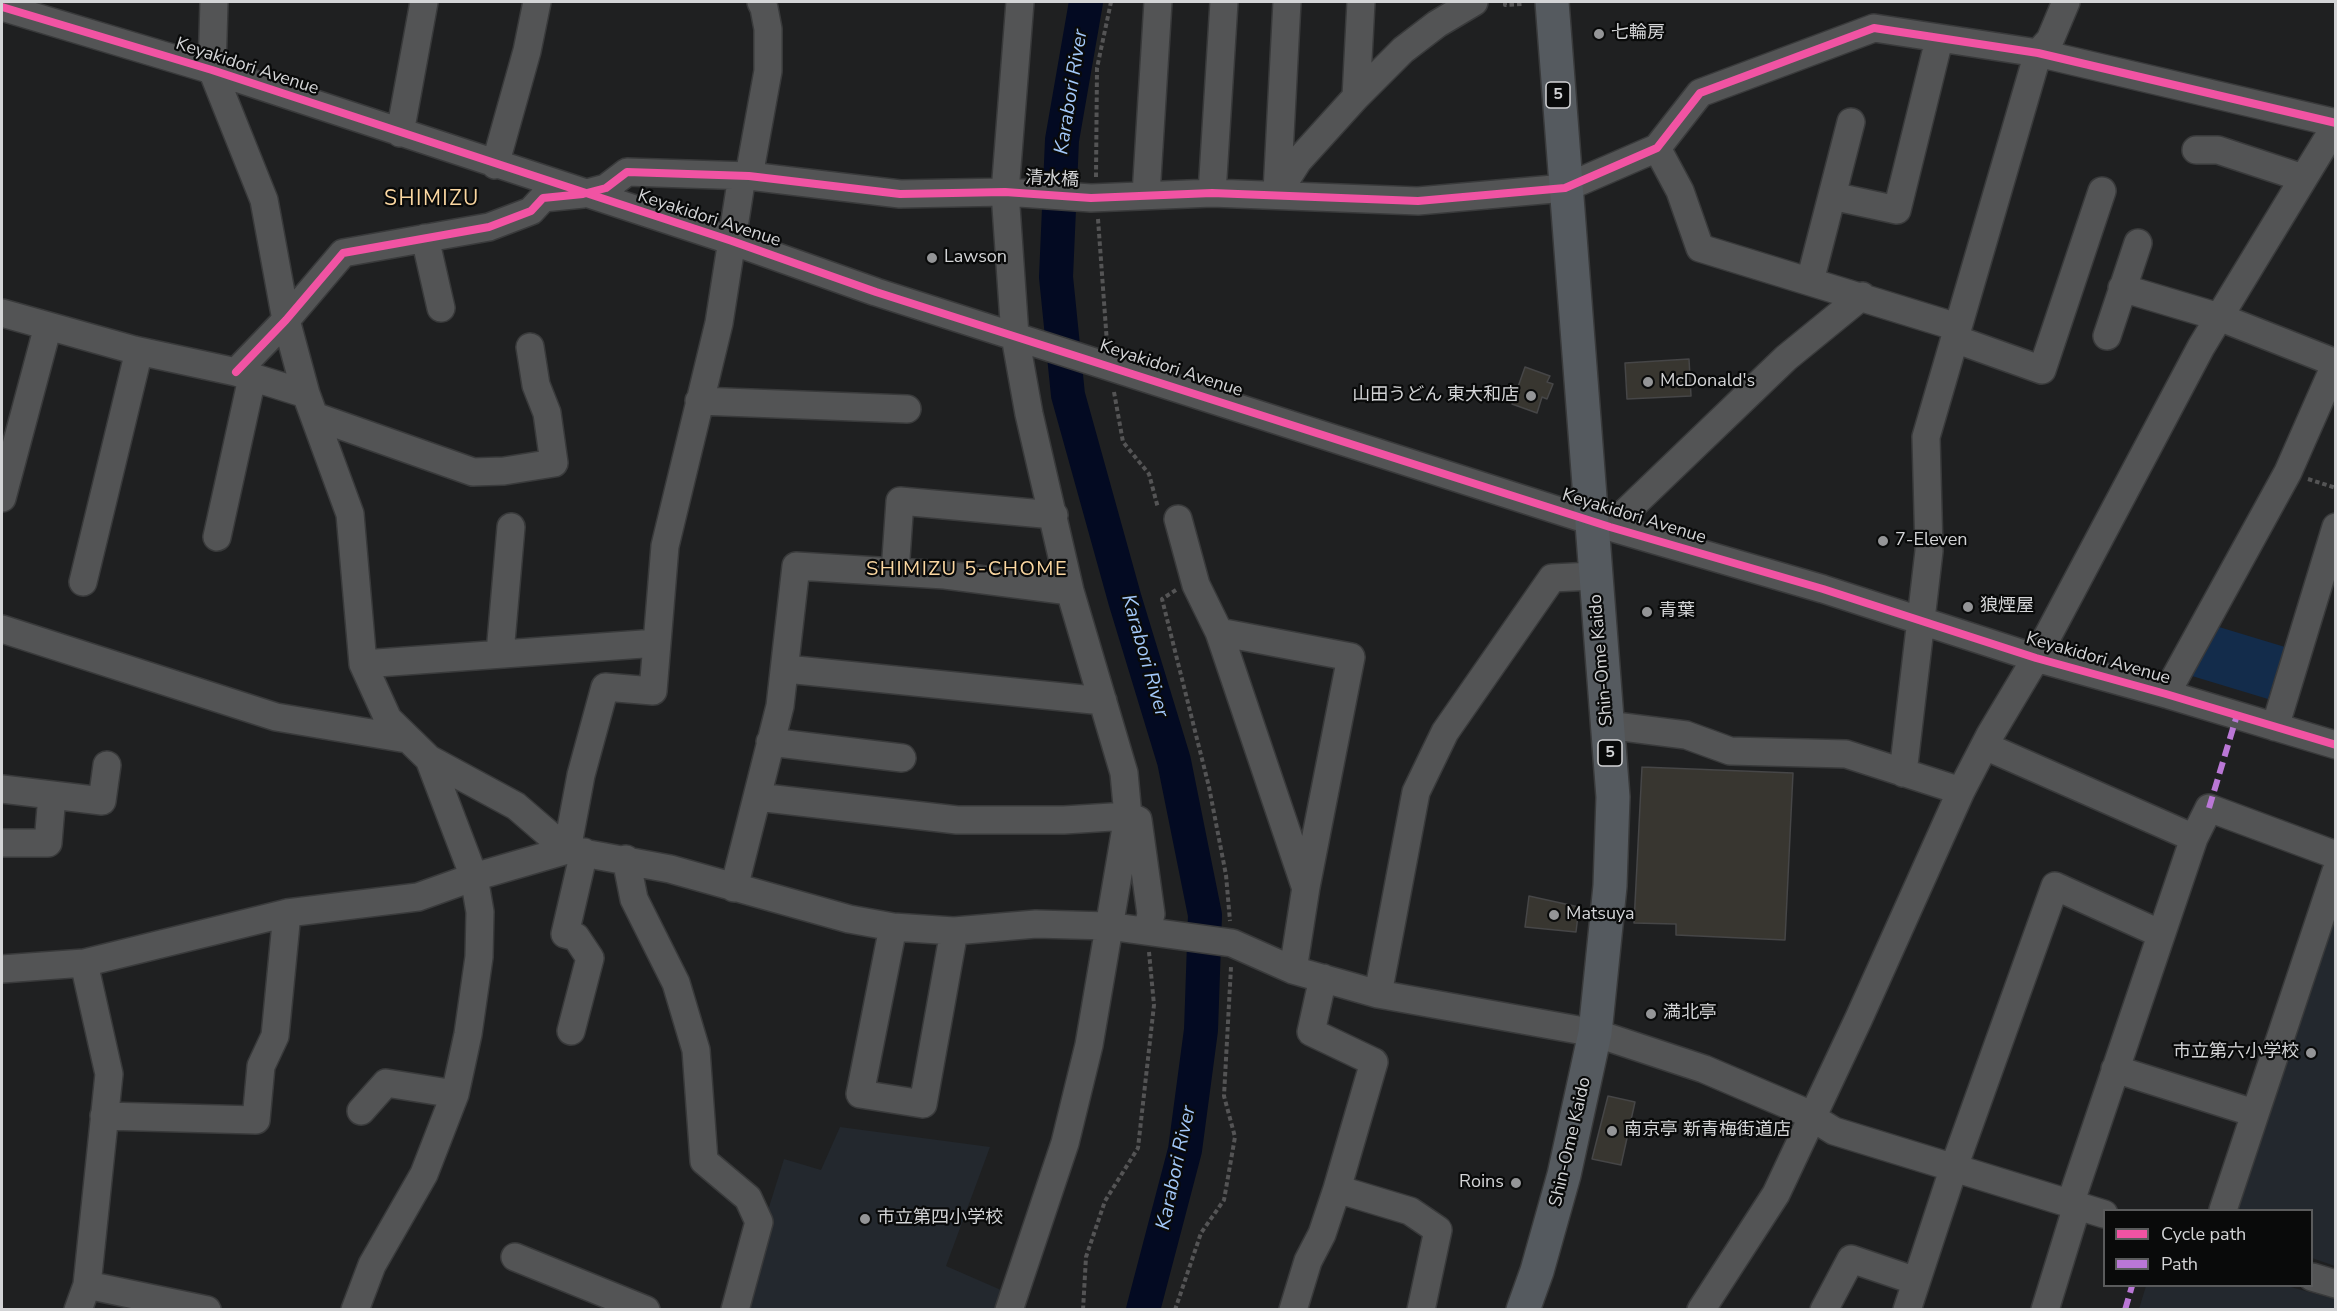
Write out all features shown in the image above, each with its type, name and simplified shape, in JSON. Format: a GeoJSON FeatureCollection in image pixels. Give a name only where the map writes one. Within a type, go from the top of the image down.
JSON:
{"type":"FeatureCollection","features":[{"type":"Feature","properties":{"kind":"main road","name":"Shin-Ome Kaido"},"geometry":{"type":"LineString","coordinates":[[1523,1310],[1537,1271],[1564,1174],[1595,1033],[1610,886],[1613,797],[1594,576],[1601,523],[1565,188],[1538,3]]}},
{"type":"Feature","properties":{"kind":"street"},"geometry":{"type":"LineString","coordinates":[[214,2],[212,70],[264,200],[286,320],[310,405],[351,514],[363,664],[388,719],[429,759],[516,806],[575,851]]}},
{"type":"Feature","properties":{"kind":"street"},"geometry":{"type":"LineString","coordinates":[[400,133],[424,2]]}},
{"type":"Feature","properties":{"kind":"street"},"geometry":{"type":"LineString","coordinates":[[495,165],[527,51],[537,2]]}},
{"type":"Feature","properties":{"kind":"street"},"geometry":{"type":"LineString","coordinates":[[571,1031],[590,958],[576,937],[565,934],[581,775],[604,687],[653,691],[664,546],[719,323],[732,242],[768,71],[768,29],[764,8],[760,2]]}},
{"type":"Feature","properties":{"kind":"street"},"geometry":{"type":"LineString","coordinates":[[1009,1310],[1065,1143],[1089,1045],[1128,816],[1124,773],[1070,591],[1029,414],[1008,193],[1020,2]]}},
{"type":"Feature","properties":{"kind":"street"},"geometry":{"type":"LineString","coordinates":[[1146,195],[1158,2]]}},
{"type":"Feature","properties":{"kind":"street"},"geometry":{"type":"LineString","coordinates":[[1212,193],[1224,2]]}},
{"type":"Feature","properties":{"kind":"street"},"geometry":{"type":"LineString","coordinates":[[1277,194],[1287,2]]}},
{"type":"Feature","properties":{"kind":"street"},"geometry":{"type":"LineString","coordinates":[[1356,97],[1361,2]]}},
{"type":"Feature","properties":{"kind":"street"},"geometry":{"type":"LineString","coordinates":[[1277,194],[1298,161],[1402,50],[1437,24],[1474,2]]}},
{"type":"Feature","properties":{"kind":"street"},"geometry":{"type":"LineString","coordinates":[[1904,772],[1929,551],[1926,437],[2038,54],[2049,40],[2066,2]]}},
{"type":"Feature","properties":{"kind":"street","name":"Keyakidori Avenue"},"geometry":{"type":"LineString","coordinates":[[2,8],[212,70],[876,292],[1601,523],[1920,620],[2036,658],[2166,694],[2336,746]]}},
{"type":"Feature","properties":{"kind":"street"},"geometry":{"type":"LineString","coordinates":[[1701,1310],[1776,1194],[1961,791],[1985,746],[2036,658],[2219,317],[2336,124],[2038,54],[1874,28],[1700,93],[1657,148],[1680,191],[1700,248],[1862,296],[2042,369],[2102,190]]}},
{"type":"Feature","properties":{"kind":"street"},"geometry":{"type":"LineString","coordinates":[[1832,196],[1897,210],[1939,40]]}},
{"type":"Feature","properties":{"kind":"street"},"geometry":{"type":"LineString","coordinates":[[1810,281],[1851,122]]}},
{"type":"Feature","properties":{"kind":"street","name":"清水橋"},"geometry":{"type":"LineString","coordinates":[[584,194],[606,188],[627,172],[746,176],[900,194],[1008,193],[1095,197],[1212,193],[1418,201],[1565,188],[1657,148]]}},
{"type":"Feature","properties":{"kind":"street"},"geometry":{"type":"LineString","coordinates":[[2196,150],[2218,150],[2303,178]]}},
{"type":"Feature","properties":{"kind":"street"},"geometry":{"type":"LineString","coordinates":[[217,537],[244,375],[286,320],[343,253],[489,226],[531,211],[543,198],[584,194]]}},
{"type":"Feature","properties":{"kind":"street"},"geometry":{"type":"LineString","coordinates":[[425,238],[441,308]]}},
{"type":"Feature","properties":{"kind":"street"},"geometry":{"type":"LineString","coordinates":[[2107,336],[2138,243]]}},
{"type":"Feature","properties":{"kind":"street"},"geometry":{"type":"LineString","coordinates":[[2122,288],[2219,317],[2336,363],[2288,472],[2166,694]]}},
{"type":"Feature","properties":{"kind":"street"},"geometry":{"type":"LineString","coordinates":[[1601,523],[1786,358],[1862,296]]}},
{"type":"Feature","properties":{"kind":"street"},"geometry":{"type":"LineString","coordinates":[[2,313],[140,351],[244,375],[310,405],[473,472],[504,471],[554,463],[547,413],[536,385],[530,347]]}},
{"type":"Feature","properties":{"kind":"street"},"geometry":{"type":"LineString","coordinates":[[2,498],[48,326]]}},
{"type":"Feature","properties":{"kind":"street"},"geometry":{"type":"LineString","coordinates":[[83,582],[140,351]]}},
{"type":"Feature","properties":{"kind":"street"},"geometry":{"type":"LineString","coordinates":[[699,401],[907,409]]}},
{"type":"Feature","properties":{"kind":"street"},"geometry":{"type":"LineString","coordinates":[[895,572],[900,501],[1054,514]]}},
{"type":"Feature","properties":{"kind":"street"},"geometry":{"type":"LineString","coordinates":[[1169,519],[1196,585],[1219,632],[1306,887]]}},
{"type":"Feature","properties":{"kind":"street"},"geometry":{"type":"LineString","coordinates":[[500,653],[511,527]]}},
{"type":"Feature","properties":{"kind":"street"},"geometry":{"type":"LineString","coordinates":[[2275,727],[2336,527]]}},
{"type":"Feature","properties":{"kind":"street"},"geometry":{"type":"LineString","coordinates":[[734,888],[786,669],[796,566],[945,575],[1070,591]]}},
{"type":"Feature","properties":{"kind":"street"},"geometry":{"type":"LineString","coordinates":[[1378,994],[1416,792],[1445,732],[1552,578],[1594,576]]}},
{"type":"Feature","properties":{"kind":"street"},"geometry":{"type":"LineString","coordinates":[[2,629],[276,717],[407,739]]}},
{"type":"Feature","properties":{"kind":"street"},"geometry":{"type":"LineString","coordinates":[[1219,632],[1351,657],[1306,887],[1293,970]]}},
{"type":"Feature","properties":{"kind":"street"},"geometry":{"type":"LineString","coordinates":[[363,664],[657,643]]}},
{"type":"Feature","properties":{"kind":"street"},"geometry":{"type":"LineString","coordinates":[[786,669],[1103,701]]}},
{"type":"Feature","properties":{"kind":"street"},"geometry":{"type":"LineString","coordinates":[[1607,725],[1686,735],[1730,751],[1846,754],[1961,791]]}},
{"type":"Feature","properties":{"kind":"street"},"geometry":{"type":"LineString","coordinates":[[770,742],[902,758]]}},
{"type":"Feature","properties":{"kind":"street"},"geometry":{"type":"LineString","coordinates":[[1985,746],[2194,838]]}},
{"type":"Feature","properties":{"kind":"street"},"geometry":{"type":"LineString","coordinates":[[355,1310],[372,1265],[424,1174],[455,1094],[468,1034],[479,957],[480,912],[474,877],[429,759]]}},
{"type":"Feature","properties":{"kind":"street"},"geometry":{"type":"LineString","coordinates":[[2,789],[102,801],[107,765]]}},
{"type":"Feature","properties":{"kind":"street"},"geometry":{"type":"LineString","coordinates":[[2,843],[48,843],[52,795]]}},
{"type":"Feature","properties":{"kind":"street"},"geometry":{"type":"LineString","coordinates":[[757,796],[957,820],[1064,820],[1128,816],[1138,820],[1151,914],[1150,931]]}},
{"type":"Feature","properties":{"kind":"street"},"geometry":{"type":"LineString","coordinates":[[2045,1310],[2073,1205],[2115,1069],[2194,838],[2209,808],[2336,855]]}},
{"type":"Feature","properties":{"kind":"street"},"geometry":{"type":"LineString","coordinates":[[2,969],[84,963],[287,913],[418,897],[474,877],[575,851],[670,868],[849,919],[893,927],[954,931],[1036,924],[1108,926],[1230,943],[1293,970],[1378,994],[1595,1033],[1704,1069],[1791,1105],[1834,1131],[2103,1214]]}},
{"type":"Feature","properties":{"kind":"street"},"geometry":{"type":"LineString","coordinates":[[626,859],[634,899],[676,983],[696,1050],[704,1161],[748,1198],[759,1222],[735,1310]]}},
{"type":"Feature","properties":{"kind":"street"},"geometry":{"type":"LineString","coordinates":[[2223,1209],[2336,871]]}},
{"type":"Feature","properties":{"kind":"street"},"geometry":{"type":"LineString","coordinates":[[1908,1310],[1954,1167],[2055,886],[2161,934]]}},
{"type":"Feature","properties":{"kind":"street"},"geometry":{"type":"LineString","coordinates":[[104,1116],[256,1119],[261,1066],[275,1036],[287,913]]}},
{"type":"Feature","properties":{"kind":"street"},"geometry":{"type":"LineString","coordinates":[[893,927],[860,1094],[923,1104],[954,931]]}},
{"type":"Feature","properties":{"kind":"street"},"geometry":{"type":"LineString","coordinates":[[84,963],[109,1074],[83,1297],[207,1310]]}},
{"type":"Feature","properties":{"kind":"street"},"geometry":{"type":"LineString","coordinates":[[1293,1310],[1308,1260],[1322,1234],[1374,1062],[1311,1032],[1323,978]]}},
{"type":"Feature","properties":{"kind":"street"},"geometry":{"type":"LineString","coordinates":[[2115,1069],[2254,1113]]}},
{"type":"Feature","properties":{"kind":"street"},"geometry":{"type":"LineString","coordinates":[[361,1111],[386,1083],[455,1094]]}},
{"type":"Feature","properties":{"kind":"street"},"geometry":{"type":"LineString","coordinates":[[1336,1190],[1410,1211],[1438,1230],[1421,1310]]}},
{"type":"Feature","properties":{"kind":"street"},"geometry":{"type":"LineString","coordinates":[[514,1257],[646,1310]]}},
{"type":"Feature","properties":{"kind":"street"},"geometry":{"type":"LineString","coordinates":[[1824,1310],[1851,1259],[1916,1281]]}},
{"type":"Feature","properties":{"kind":"street"},"geometry":{"type":"LineString","coordinates":[[2313,1277],[2336,1284]]}},
{"type":"Feature","properties":{"kind":"path"},"geometry":{"type":"LineString","coordinates":[[1111,2],[1097,68],[1095,197],[1106,364],[1123,442],[1149,474],[1169,519]]}},
{"type":"Feature","properties":{"kind":"path"},"geometry":{"type":"LineString","coordinates":[[1505,2],[1505,5],[1538,3]]}},
{"type":"Feature","properties":{"kind":"path"},"geometry":{"type":"LineString","coordinates":[[1175,1310],[1200,1233],[1224,1200],[1234,1137],[1224,1096],[1229,1044],[1230,943],[1226,875],[1209,787],[1162,599],[1178,588]]}},
{"type":"Feature","properties":{"kind":"path"},"geometry":{"type":"LineString","coordinates":[[1083,1310],[1086,1257],[1105,1201],[1138,1148],[1154,1005],[1150,931]]}},
{"type":"Feature","properties":{"kind":"shaded area"},"geometry":{"type":"Polygon","coordinates":[[[2219,627],[2285,647],[2268,699],[2192,676],[2219,627]]]}},
{"type":"Feature","properties":{"kind":"shaded area","name":"市立第六小学校"},"geometry":{"type":"Polygon","coordinates":[[[2335,895],[2335,1266],[2313,1258],[2313,1209],[2238,1209],[2335,895]]]}},
{"type":"Feature","properties":{"kind":"shaded area","name":"市立第四小学校"},"geometry":{"type":"Polygon","coordinates":[[[840,1127],[990,1147],[946,1266],[1001,1290],[995,1309],[737,1310],[784,1159],[821,1170],[840,1127]]]}},
{"type":"Feature","properties":{"kind":"shaded area"},"geometry":{"type":"Polygon","coordinates":[[[2146,1287],[2291,1287],[2335,1299],[2335,1309],[2139,1309],[2146,1287]]]}},
{"type":"Feature","properties":{"kind":"building"},"geometry":{"type":"Polygon","coordinates":[[[1689,359],[1691,396],[1627,399],[1625,363],[1689,359]]]}},
{"type":"Feature","properties":{"kind":"building"},"geometry":{"type":"Polygon","coordinates":[[[1525,367],[1550,376],[1547,382],[1553,384],[1547,399],[1542,397],[1537,413],[1512,404],[1525,367]]]}},
{"type":"Feature","properties":{"kind":"building"},"geometry":{"type":"Polygon","coordinates":[[[1642,767],[1793,773],[1785,940],[1676,935],[1676,924],[1634,923],[1642,767]]]}},
{"type":"Feature","properties":{"kind":"building"},"geometry":{"type":"Polygon","coordinates":[[[1529,896],[1579,907],[1576,932],[1525,927],[1529,896]]]}},
{"type":"Feature","properties":{"kind":"building"},"geometry":{"type":"Polygon","coordinates":[[[1608,1096],[1635,1102],[1621,1165],[1592,1159],[1608,1096]]]}},
{"type":"Feature","properties":{"kind":"waterway","name":"Karabori River"},"geometry":{"type":"LineString","coordinates":[[1086,2],[1062,140],[1056,277],[1068,395],[1125,600],[1174,761],[1205,915],[1201,1030],[1185,1150],[1143,1310]]}},
{"type":"Feature","properties":{"kind":"marked path"},"geometry":{"type":"LineString","coordinates":[[2209,808],[2237,715]]}},
{"type":"Feature","properties":{"kind":"marked path"},"geometry":{"type":"LineString","coordinates":[[2125,1310],[2132,1287]]}},
{"type":"Feature","properties":{"kind":"cycle path"},"geometry":{"type":"LineString","coordinates":[[2,7],[212,70],[732,241],[876,292],[1610,527],[1823,589],[2036,658],[2336,745]]}},
{"type":"Feature","properties":{"kind":"cycle path"},"geometry":{"type":"LineString","coordinates":[[236,372],[286,320],[343,253],[489,227],[531,211],[543,198],[583,194],[606,188],[627,172],[749,176],[900,194],[1005,192],[1091,198],[1212,193],[1418,201],[1565,188],[1657,148],[1700,93],[1874,28],[2038,53],[2336,123]]}},
{"type":"Feature","properties":{"kind":"place","name":"七輪房"},"geometry":{"type":"Point","coordinates":[1599,34]}},
{"type":"Feature","properties":{"kind":"place","name":"Lawson"},"geometry":{"type":"Point","coordinates":[932,258]}},
{"type":"Feature","properties":{"kind":"place","name":"McDonald's"},"geometry":{"type":"Point","coordinates":[1648,382]}},
{"type":"Feature","properties":{"kind":"place","name":"山田うどん 東大和店"},"geometry":{"type":"Point","coordinates":[1531,396]}},
{"type":"Feature","properties":{"kind":"place","name":"7-Eleven"},"geometry":{"type":"Point","coordinates":[1883,541]}},
{"type":"Feature","properties":{"kind":"place","name":"狼煙屋"},"geometry":{"type":"Point","coordinates":[1968,607]}},
{"type":"Feature","properties":{"kind":"place","name":"青葉"},"geometry":{"type":"Point","coordinates":[1647,612]}},
{"type":"Feature","properties":{"kind":"place","name":"Matsuya"},"geometry":{"type":"Point","coordinates":[1554,915]}},
{"type":"Feature","properties":{"kind":"place","name":"満北亭"},"geometry":{"type":"Point","coordinates":[1651,1014]}},
{"type":"Feature","properties":{"kind":"place","name":"市立第六小学校"},"geometry":{"type":"Point","coordinates":[2311,1053]}},
{"type":"Feature","properties":{"kind":"place","name":"南京亭 新青梅街道店"},"geometry":{"type":"Point","coordinates":[1612,1131]}},
{"type":"Feature","properties":{"kind":"place","name":"Roins"},"geometry":{"type":"Point","coordinates":[1516,1183]}},
{"type":"Feature","properties":{"kind":"place","name":"市立第四小学校"},"geometry":{"type":"Point","coordinates":[865,1219]}},
{"type":"Feature","properties":{"kind":"district","name":"SHIMIZU"},"geometry":{"type":"Point","coordinates":[432,200]}},
{"type":"Feature","properties":{"kind":"district","name":"SHIMIZU 5-CHOME"},"geometry":{"type":"Point","coordinates":[967,570]}}]}
